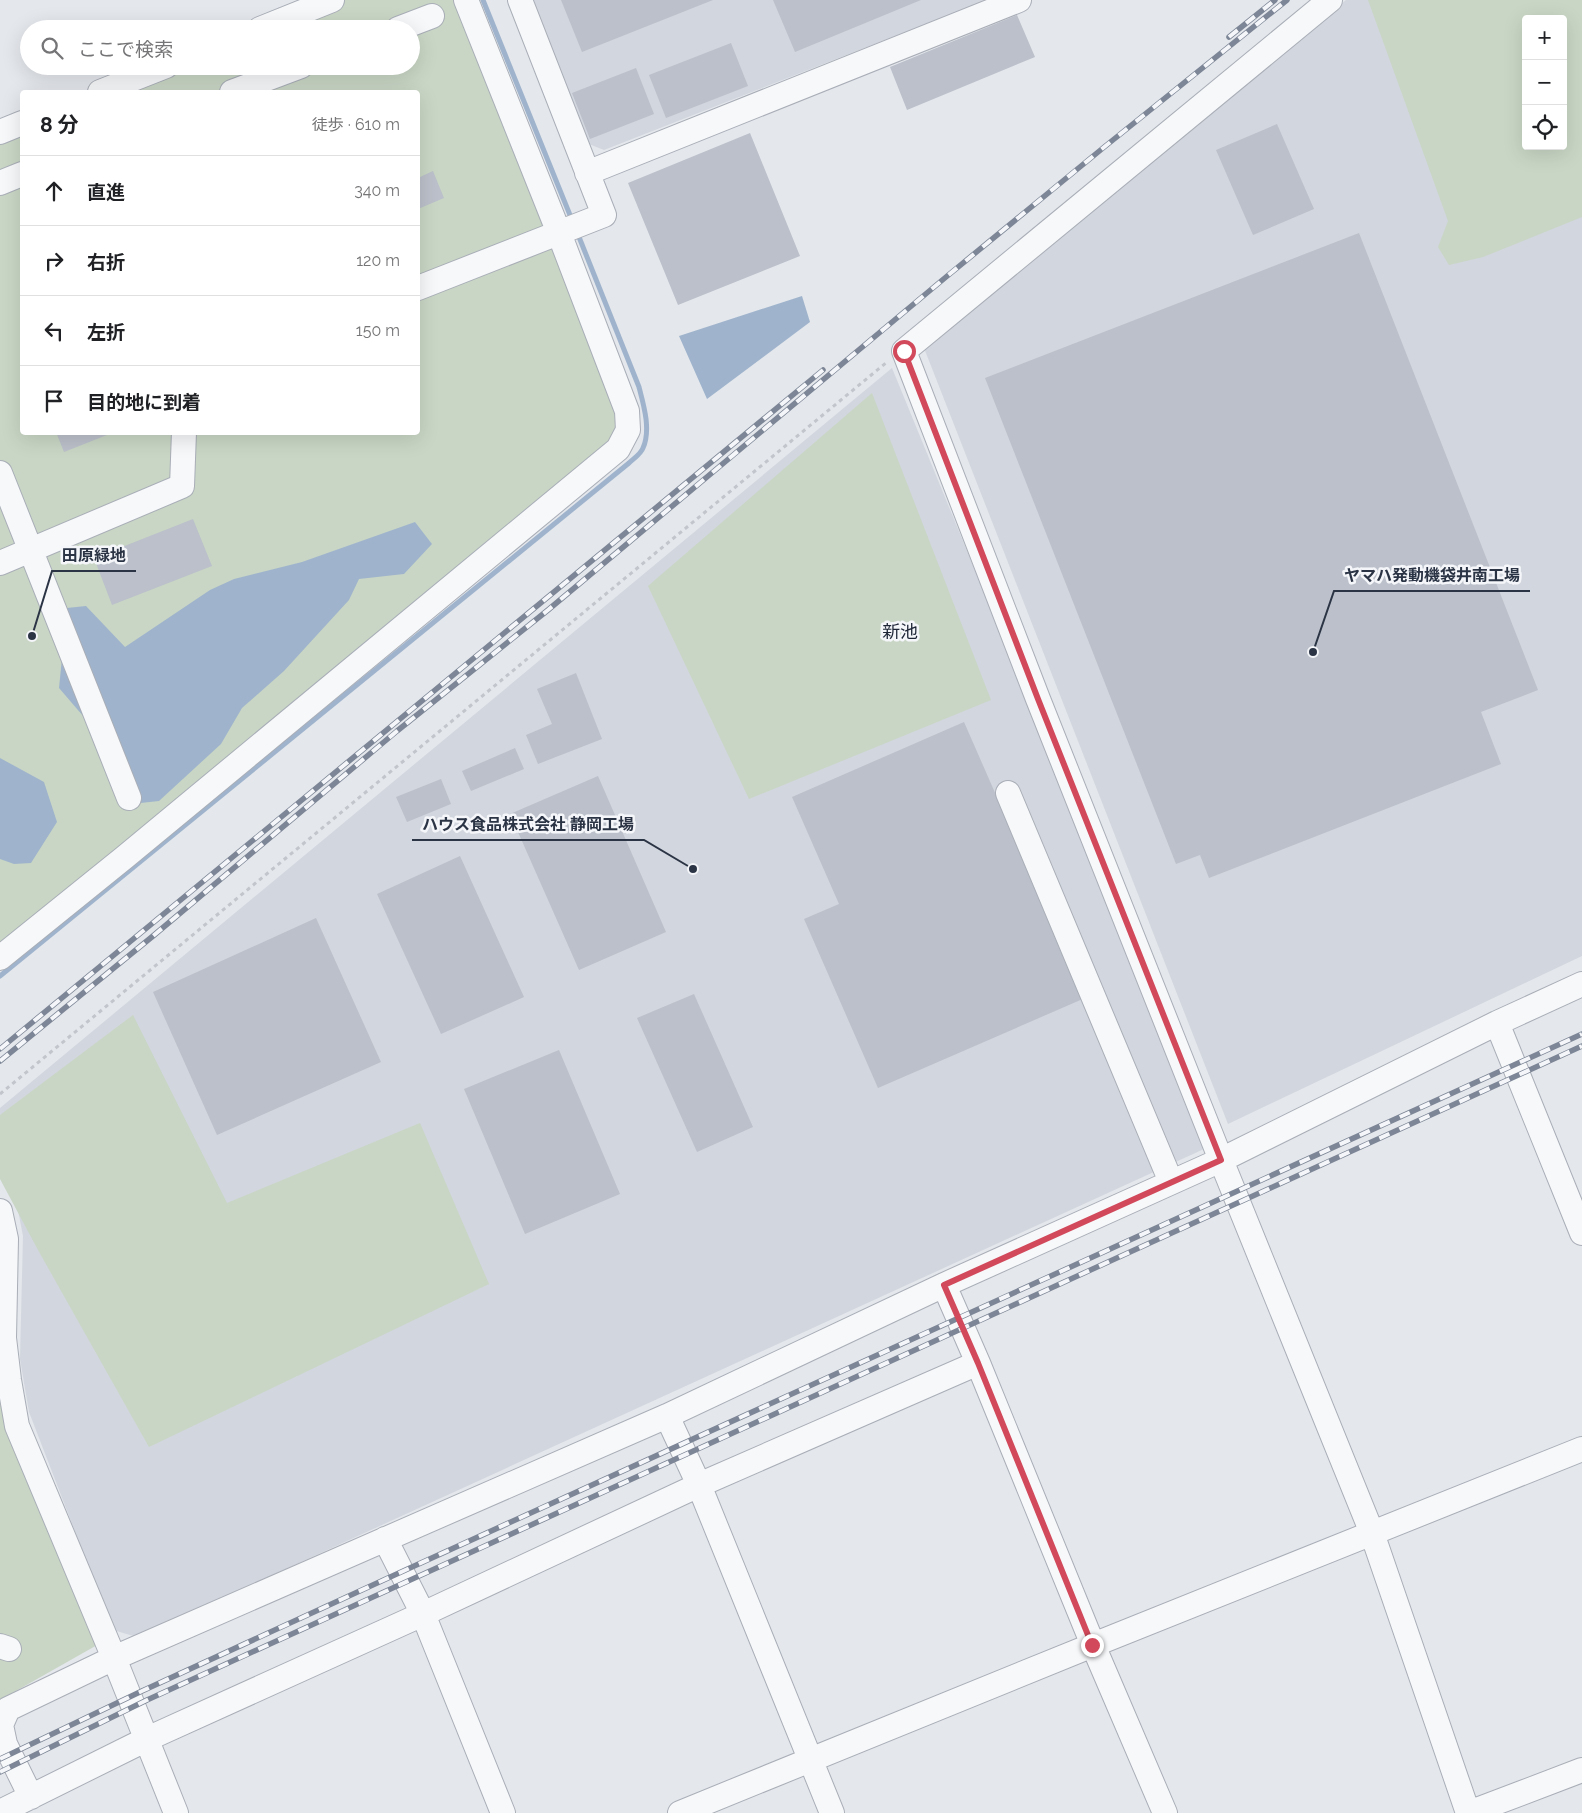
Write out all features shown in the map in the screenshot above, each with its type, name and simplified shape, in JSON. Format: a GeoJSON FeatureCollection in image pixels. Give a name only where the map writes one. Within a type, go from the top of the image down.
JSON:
{"type":"FeatureCollection","features":[{"type":"Feature","properties":{"kind":"street"},"geometry":{"type":"LineString","coordinates":[[282,20],[332,0]]}},
{"type":"Feature","properties":{"kind":"street"},"geometry":{"type":"LineString","coordinates":[[0,958],[125,857],[618,449],[628,430],[627,411],[559,233],[466,0]]}},
{"type":"Feature","properties":{"kind":"street"},"geometry":{"type":"LineString","coordinates":[[420,287],[604,215],[520,0]]}},
{"type":"Feature","properties":{"kind":"street"},"geometry":{"type":"LineString","coordinates":[[587,173],[1019,0]]}},
{"type":"Feature","properties":{"kind":"street"},"geometry":{"type":"LineString","coordinates":[[1330,0],[904,351],[1038,699],[1221,1160],[1372,1533],[1468,1813],[1582,1770]]}},
{"type":"Feature","properties":{"kind":"street"},"geometry":{"type":"LineString","coordinates":[[420,21],[432,16]]}},
{"type":"Feature","properties":{"kind":"street"},"geometry":{"type":"LineString","coordinates":[[105,90],[143,75]]}},
{"type":"Feature","properties":{"kind":"street"},"geometry":{"type":"LineString","coordinates":[[237,90],[277,75]]}},
{"type":"Feature","properties":{"kind":"street"},"geometry":{"type":"LineString","coordinates":[[0,132],[20,124]]}},
{"type":"Feature","properties":{"kind":"street"},"geometry":{"type":"LineString","coordinates":[[0,183],[20,175]]}},
{"type":"Feature","properties":{"kind":"street"},"geometry":{"type":"LineString","coordinates":[[0,563],[182,486],[184,435]]}},
{"type":"Feature","properties":{"kind":"street"},"geometry":{"type":"LineString","coordinates":[[0,473],[129,798]]}},
{"type":"Feature","properties":{"kind":"street"},"geometry":{"type":"LineString","coordinates":[[1008,793],[1171,1182]]}},
{"type":"Feature","properties":{"kind":"street"},"geometry":{"type":"LineString","coordinates":[[31,1796],[5,1744],[1,1726],[8,1709],[114,1658],[667,1416],[944,1285],[1221,1160],[1497,1023],[1582,984]]}},
{"type":"Feature","properties":{"kind":"street"},"geometry":{"type":"LineString","coordinates":[[1497,1023],[1582,1233]]}},
{"type":"Feature","properties":{"kind":"street"},"geometry":{"type":"LineString","coordinates":[[0,1211],[6,1239],[4,1338],[9,1380],[18,1426],[176,1813]]}},
{"type":"Feature","properties":{"kind":"street"},"geometry":{"type":"LineString","coordinates":[[944,1285],[978,1363],[1092,1645],[1165,1813]]}},
{"type":"Feature","properties":{"kind":"street"},"geometry":{"type":"LineString","coordinates":[[0,1812],[146,1739],[423,1614],[699,1485],[978,1363]]}},
{"type":"Feature","properties":{"kind":"street"},"geometry":{"type":"LineString","coordinates":[[667,1416],[699,1485],[832,1813]]}},
{"type":"Feature","properties":{"kind":"street"},"geometry":{"type":"LineString","coordinates":[[680,1813],[1092,1645],[1582,1450]]}},
{"type":"Feature","properties":{"kind":"street"},"geometry":{"type":"LineString","coordinates":[[385,1539],[423,1614],[503,1813]]}},
{"type":"Feature","properties":{"kind":"path"},"geometry":{"type":"LineString","coordinates":[[0,1094],[878,368],[904,351]]}},
{"type":"Feature","properties":{"kind":"shaded area"},"geometry":{"type":"Polygon","coordinates":[[[529,0],[987,0],[604,150],[584,142],[529,0]]]}},
{"type":"Feature","properties":{"kind":"shaded area"},"geometry":{"type":"Polygon","coordinates":[[[1346,0],[1582,0],[1582,956],[1228,1124],[924,348],[1346,0]]]}},
{"type":"Feature","properties":{"kind":"shaded area"},"geometry":{"type":"Polygon","coordinates":[[[892,368],[1207,1136],[1204,1149],[137,1637],[113,1630],[29,1412],[20,1359],[23,1236],[15,1195],[0,1169],[0,1108],[892,368]]]}},
{"type":"Feature","properties":{"kind":"green space"},"geometry":{"type":"Polygon","coordinates":[[[318,0],[454,0],[627,411],[625,437],[0,958],[0,129],[20,121],[20,435],[420,435],[420,90],[95,90],[132,75],[420,75],[420,20],[269,20],[318,0]]]}},
{"type":"Feature","properties":{"kind":"green space"},"geometry":{"type":"Polygon","coordinates":[[[1368,0],[1582,0],[1582,217],[1483,257],[1449,265],[1438,247],[1448,221],[1368,0]]]}},
{"type":"Feature","properties":{"kind":"green space"},"geometry":{"type":"Polygon","coordinates":[[[872,393],[991,700],[749,799],[648,586],[872,393]]]}},
{"type":"Feature","properties":{"kind":"green space"},"geometry":{"type":"Polygon","coordinates":[[[133,1015],[227,1203],[420,1123],[489,1284],[149,1447],[0,1179],[0,1115],[133,1015]]]}},
{"type":"Feature","properties":{"kind":"green space"},"geometry":{"type":"Polygon","coordinates":[[[0,1261],[15,1412],[106,1640],[0,1700],[0,1261]]]}},
{"type":"Feature","properties":{"kind":"water"},"geometry":{"type":"Polygon","coordinates":[[[802,296],[810,322],[707,399],[679,336],[802,296]]]}},
{"type":"Feature","properties":{"kind":"water"},"geometry":{"type":"Polygon","coordinates":[[[415,522],[432,544],[404,574],[359,579],[349,600],[284,671],[242,708],[221,744],[159,801],[122,805],[108,745],[59,688],[67,608],[86,606],[125,647],[210,590],[234,579],[302,562],[415,522]]]}},
{"type":"Feature","properties":{"kind":"water"},"geometry":{"type":"Polygon","coordinates":[[[0,758],[44,782],[57,822],[31,863],[14,864],[0,859],[0,758]]]}},
{"type":"Feature","properties":{"kind":"building"},"geometry":{"type":"Polygon","coordinates":[[[561,0],[713,0],[582,52],[561,0]]]}},
{"type":"Feature","properties":{"kind":"building"},"geometry":{"type":"Polygon","coordinates":[[[773,0],[921,0],[795,52],[773,0]]]}},
{"type":"Feature","properties":{"kind":"building"},"geometry":{"type":"Polygon","coordinates":[[[1017,15],[1035,57],[907,110],[890,67],[1017,15]]]}},
{"type":"Feature","properties":{"kind":"building"},"geometry":{"type":"Polygon","coordinates":[[[731,43],[748,86],[666,118],[649,75],[731,43]]]}},
{"type":"Feature","properties":{"kind":"building"},"geometry":{"type":"Polygon","coordinates":[[[636,68],[654,114],[590,139],[572,93],[636,68]]]}},
{"type":"Feature","properties":{"kind":"building"},"geometry":{"type":"Polygon","coordinates":[[[1277,124],[1314,209],[1253,235],[1216,150],[1277,124]]]}},
{"type":"Feature","properties":{"kind":"building"},"geometry":{"type":"Polygon","coordinates":[[[750,133],[800,256],[678,305],[628,183],[750,133]]]}},
{"type":"Feature","properties":{"kind":"building"},"geometry":{"type":"Polygon","coordinates":[[[433,171],[444,198],[420,208],[420,177],[433,171]]]}},
{"type":"Feature","properties":{"kind":"building"},"geometry":{"type":"Polygon","coordinates":[[[1359,233],[1538,690],[1481,712],[1501,764],[1209,878],[1200,855],[1176,864],[985,378],[1359,233]]]}},
{"type":"Feature","properties":{"kind":"building"},"geometry":{"type":"Polygon","coordinates":[[[57,435],[107,435],[64,452],[57,435]]]}},
{"type":"Feature","properties":{"kind":"building"},"geometry":{"type":"Polygon","coordinates":[[[193,519],[212,566],[112,605],[94,558],[193,519]]]}},
{"type":"Feature","properties":{"kind":"building"},"geometry":{"type":"Polygon","coordinates":[[[576,673],[602,739],[538,764],[526,735],[552,724],[537,689],[576,673]]]}},
{"type":"Feature","properties":{"kind":"building"},"geometry":{"type":"Polygon","coordinates":[[[964,722],[1085,998],[878,1088],[804,919],[839,904],[792,797],[964,722]]]}},
{"type":"Feature","properties":{"kind":"building"},"geometry":{"type":"Polygon","coordinates":[[[515,748],[524,769],[471,791],[462,771],[515,748]]]}},
{"type":"Feature","properties":{"kind":"building"},"geometry":{"type":"Polygon","coordinates":[[[598,776],[666,932],[579,970],[510,814],[598,776]]]}},
{"type":"Feature","properties":{"kind":"building"},"geometry":{"type":"Polygon","coordinates":[[[441,779],[451,804],[407,822],[396,797],[441,779]]]}},
{"type":"Feature","properties":{"kind":"building"},"geometry":{"type":"Polygon","coordinates":[[[460,856],[524,997],[441,1034],[377,894],[460,856]]]}},
{"type":"Feature","properties":{"kind":"building"},"geometry":{"type":"Polygon","coordinates":[[[316,918],[381,1062],[217,1135],[153,992],[316,918]]]}},
{"type":"Feature","properties":{"kind":"building"},"geometry":{"type":"Polygon","coordinates":[[[694,994],[753,1127],[697,1152],[637,1018],[694,994]]]}},
{"type":"Feature","properties":{"kind":"building"},"geometry":{"type":"Polygon","coordinates":[[[559,1050],[620,1194],[525,1234],[464,1089],[559,1050]]]}},
{"type":"Feature","properties":{"kind":"waterway"},"geometry":{"type":"LineString","coordinates":[[483,0],[572,220]]}},
{"type":"Feature","properties":{"kind":"waterway"},"geometry":{"type":"LineString","coordinates":[[0,976],[641,452],[647,426],[639,387],[577,232]]}},
{"type":"Feature","properties":{"kind":"railway"},"geometry":{"type":"LineString","coordinates":[[1229,37],[1275,0]]}},
{"type":"Feature","properties":{"kind":"railway"},"geometry":{"type":"LineString","coordinates":[[0,1061],[153,936],[397,731],[548,610],[946,277],[1287,0]]}},
{"type":"Feature","properties":{"kind":"railway"},"geometry":{"type":"LineString","coordinates":[[0,1049],[823,370]]}},
{"type":"Feature","properties":{"kind":"railway"},"geometry":{"type":"LineString","coordinates":[[0,1759],[142,1691],[412,1567],[1582,1034]]}},
{"type":"Feature","properties":{"kind":"railway"},"geometry":{"type":"LineString","coordinates":[[0,1772],[147,1700],[1582,1046]]}},
{"type":"Feature","properties":{"kind":"place","name":"田原緑地"},"geometry":{"type":"Point","coordinates":[32,636]}},
{"type":"Feature","properties":{"kind":"place","name":"ヤマハ発動機袋井南工場"},"geometry":{"type":"Point","coordinates":[1313,652]}},
{"type":"Feature","properties":{"kind":"place","name":"ハウス食品株式会社 静岡工場"},"geometry":{"type":"Point","coordinates":[693,869]}},
{"type":"Feature","properties":{"kind":"district","name":"新池"},"geometry":{"type":"Point","coordinates":[900,631]}},
{"type":"Feature","properties":{"kind":"route"},"geometry":{"type":"LineString","coordinates":[[904,351],[1038,699],[1221,1160],[944,1285],[978,1363],[1092,1645]]}}]}
